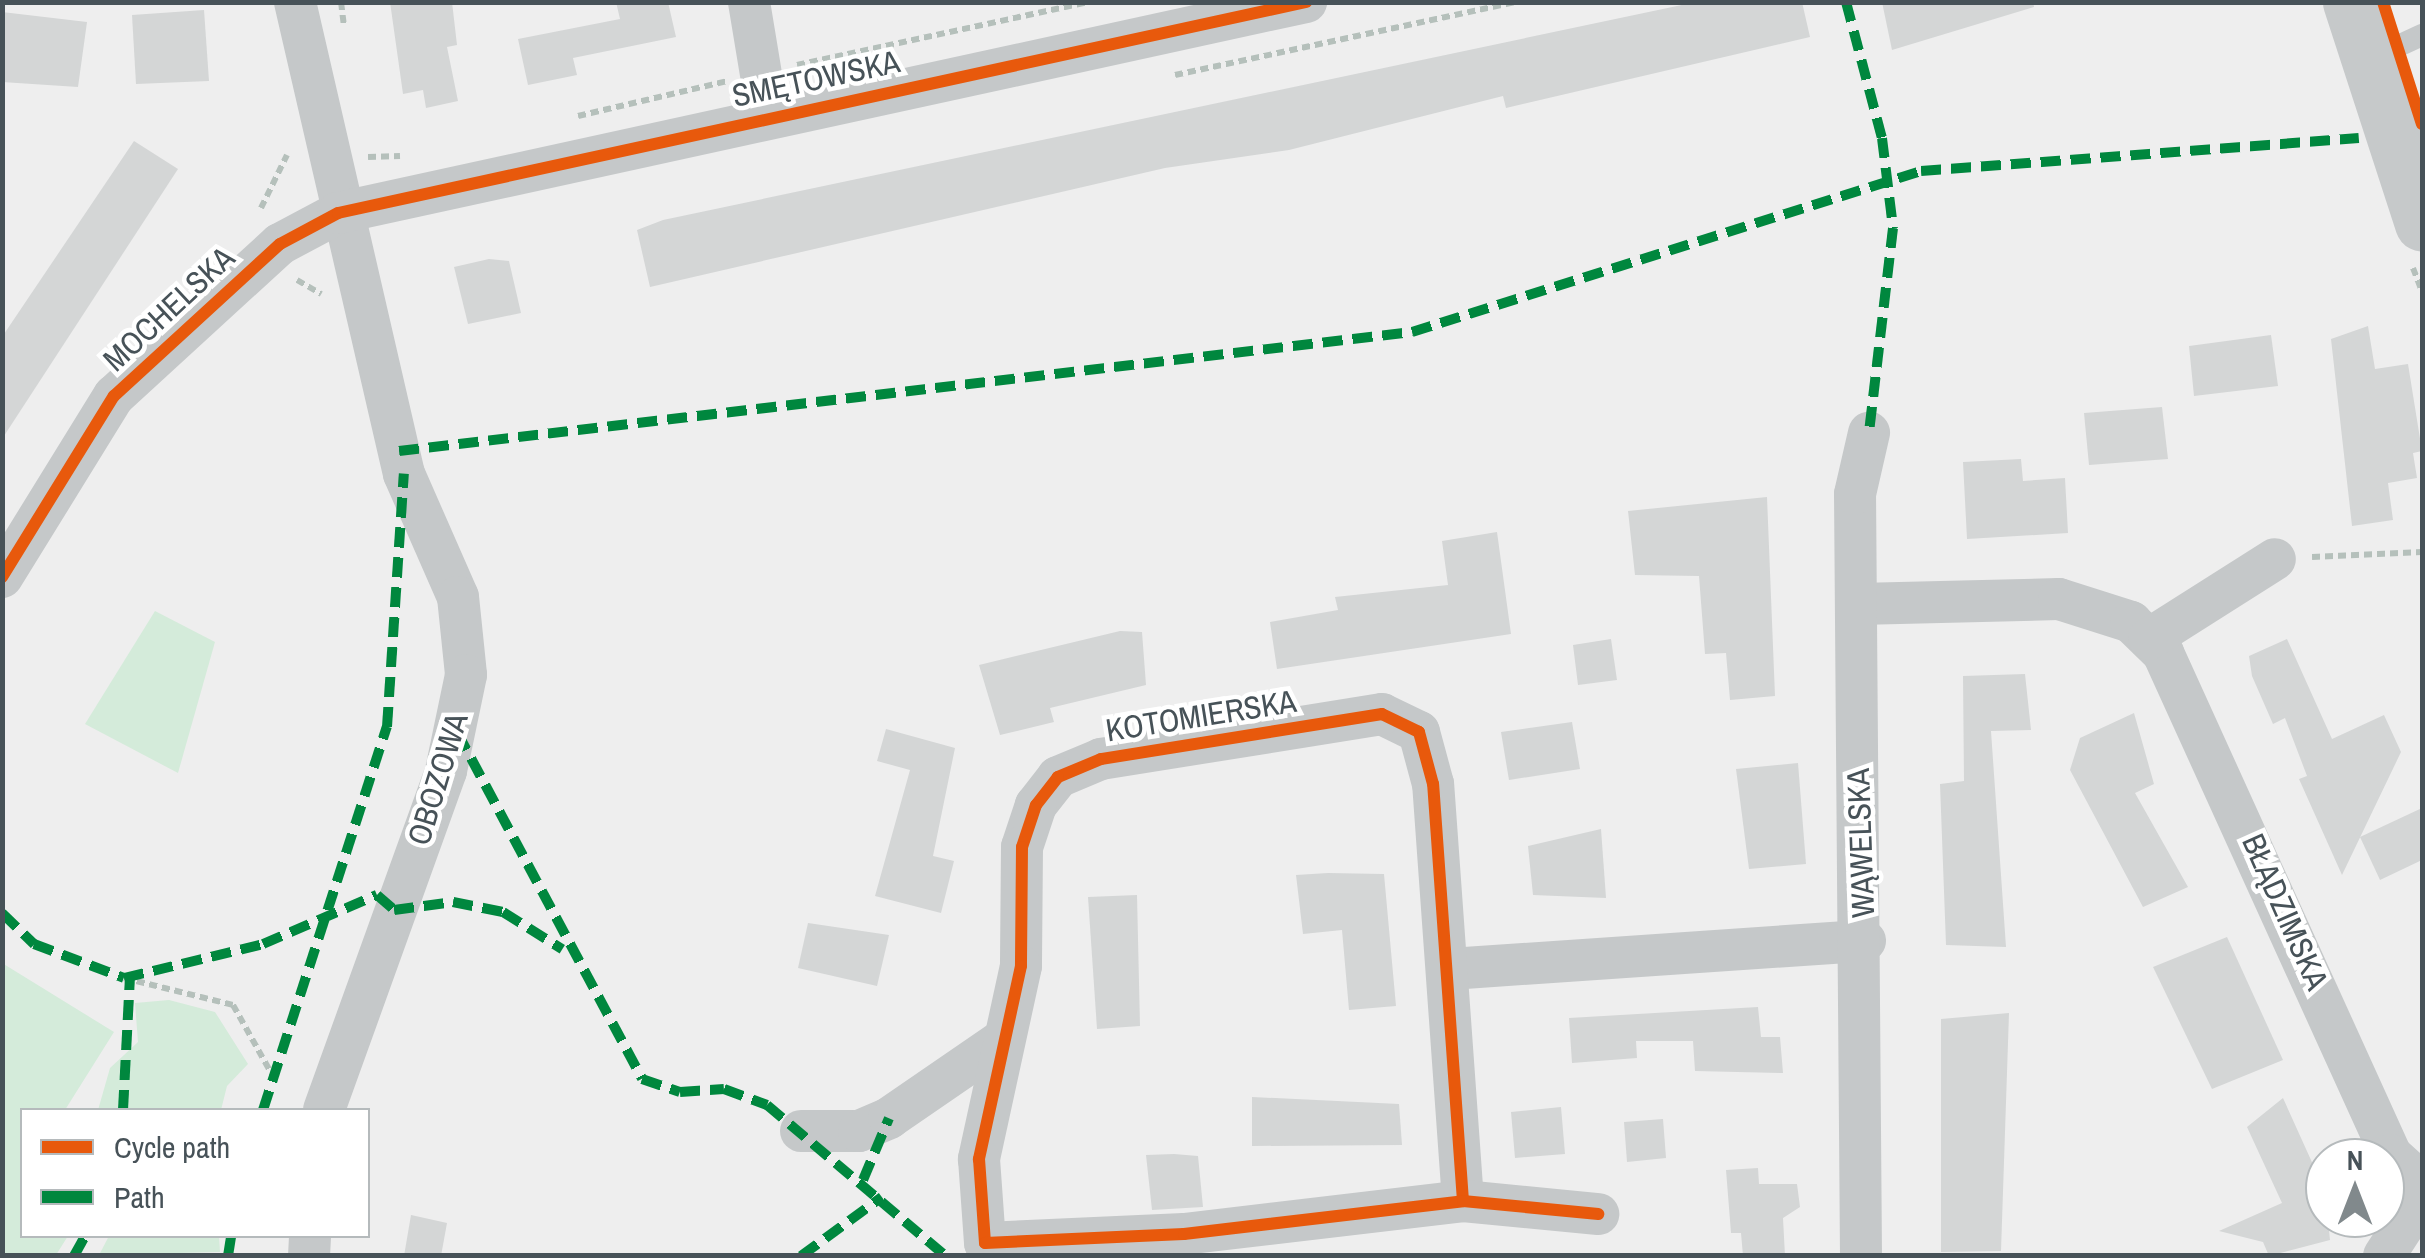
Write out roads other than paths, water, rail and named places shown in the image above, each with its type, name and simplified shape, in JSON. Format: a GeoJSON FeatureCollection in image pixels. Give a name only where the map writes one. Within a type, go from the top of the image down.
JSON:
{"type":"FeatureCollection","features":[{"type":"Feature","properties":{"kind":"street","name":"OBOZOWA"},"geometry":{"type":"LineString","coordinates":[[294,2],[338,213],[404,474],[458,597],[466,675],[446,771],[325,1108]]}},
{"type":"Feature","properties":{"kind":"street"},"geometry":{"type":"LineString","coordinates":[[749,2],[768,116]]}},
{"type":"Feature","properties":{"kind":"street","name":"SMĘTOWSKA"},"geometry":{"type":"LineString","coordinates":[[338,213],[768,116],[1306,2]]}},
{"type":"Feature","properties":{"kind":"street"},"geometry":{"type":"LineString","coordinates":[[2350,2],[2365,61],[2422,224]]}},
{"type":"Feature","properties":{"kind":"street","name":"MOCHELSKA"},"geometry":{"type":"LineString","coordinates":[[2,577],[114,396],[280,244],[338,213]]}},
{"type":"Feature","properties":{"kind":"street","name":"WĄWELSKA"},"geometry":{"type":"LineString","coordinates":[[1861,1256],[1865,941],[1854,494],[1868,433]]}},
{"type":"Feature","properties":{"kind":"street"},"geometry":{"type":"LineString","coordinates":[[2149,639],[2276,559]]}},
{"type":"Feature","properties":{"kind":"street","name":"BŁĄDZIMSKA"},"geometry":{"type":"LineString","coordinates":[[1858,604],[2060,599],[2110,611],[2149,639],[2183,680],[2391,1156],[2422,1182]]}},
{"type":"Feature","properties":{"kind":"street","name":"KOTOMIERSKA"},"geometry":{"type":"LineString","coordinates":[[1463,1201],[1450,969],[1426,746],[1407,720],[1360,718],[1101,759],[1058,777],[1036,804],[1022,847],[1021,966],[979,1158],[987,1249],[1184,1234],[1463,1201],[1598,1214]]}},
{"type":"Feature","properties":{"kind":"street"},"geometry":{"type":"LineString","coordinates":[[1450,969],[1865,941]]}},
{"type":"Feature","properties":{"kind":"street"},"geometry":{"type":"LineString","coordinates":[[801,1131],[859,1131],[889,1118],[1004,1039]]}},
{"type":"Feature","properties":{"kind":"street"},"geometry":{"type":"LineString","coordinates":[[2384,1256],[2422,1197]]}},
{"type":"Feature","properties":{"kind":"lane"},"geometry":{"type":"LineString","coordinates":[[2365,61],[2422,35]]}}]}
